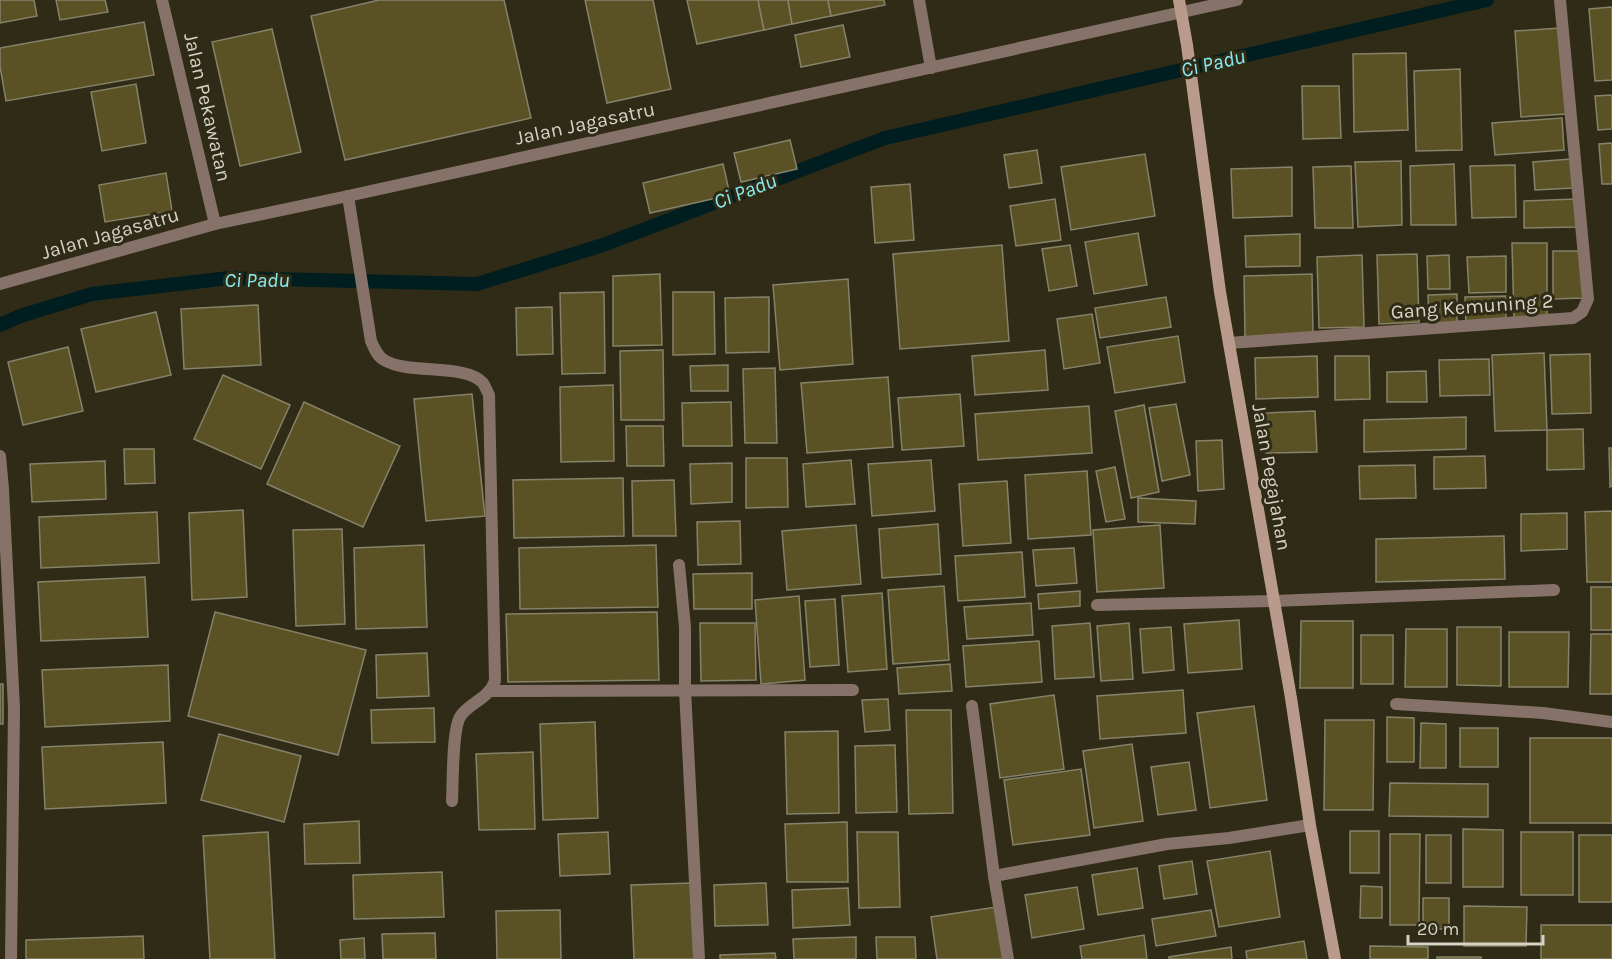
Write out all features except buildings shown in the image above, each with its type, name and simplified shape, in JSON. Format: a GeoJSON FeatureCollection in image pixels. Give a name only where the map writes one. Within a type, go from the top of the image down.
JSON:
{"type":"FeatureCollection","features":[{"type":"Feature","properties":{"kind":"street","name":"Jalan Pekawatan"},"geometry":{"type":"LineString","coordinates":[[162,0],[215,224]]}},
{"type":"Feature","properties":{"kind":"street"},"geometry":{"type":"LineString","coordinates":[[919,0],[931,68]]}},
{"type":"Feature","properties":{"kind":"street","name":"Jalan Jagasatru"},"geometry":{"type":"LineString","coordinates":[[0,284],[215,224],[931,68],[1180,6],[1237,0]]}},
{"type":"Feature","properties":{"kind":"street","name":"Gang Kemuning 2"},"geometry":{"type":"LineString","coordinates":[[1229,343],[1573,318],[1582,312],[1588,299],[1560,0]]}},
{"type":"Feature","properties":{"kind":"street","name":"Jalan Pegajahan"},"geometry":{"type":"LineString","coordinates":[[1180,6],[1220,292],[1310,825],[1335,959]]}},
{"type":"Feature","properties":{"kind":"street"},"geometry":{"type":"LineString","coordinates":[[348,196],[371,341],[379,356],[384,361],[403,367],[473,376],[483,383],[489,395],[495,681],[491,691],[460,716],[456,728],[452,801]]}},
{"type":"Feature","properties":{"kind":"street"},"geometry":{"type":"LineString","coordinates":[[0,456],[14,708],[11,959]]}},
{"type":"Feature","properties":{"kind":"street"},"geometry":{"type":"LineString","coordinates":[[680,565],[685,627],[685,690],[699,959]]}},
{"type":"Feature","properties":{"kind":"street"},"geometry":{"type":"LineString","coordinates":[[1097,605],[1274,601],[1554,590]]}},
{"type":"Feature","properties":{"kind":"street"},"geometry":{"type":"LineString","coordinates":[[491,691],[854,690]]}},
{"type":"Feature","properties":{"kind":"street"},"geometry":{"type":"LineString","coordinates":[[1396,705],[1543,713],[1612,722]]}},
{"type":"Feature","properties":{"kind":"street"},"geometry":{"type":"LineString","coordinates":[[972,706],[994,876],[1008,959]]}},
{"type":"Feature","properties":{"kind":"street"},"geometry":{"type":"LineString","coordinates":[[994,876],[1167,844],[1229,838],[1310,825]]}},
{"type":"Feature","properties":{"kind":"waterway","name":"Ci Padu"},"geometry":{"type":"LineString","coordinates":[[0,325],[20,316],[92,294],[229,278],[477,284],[603,245],[885,138],[1487,0]]}}]}
